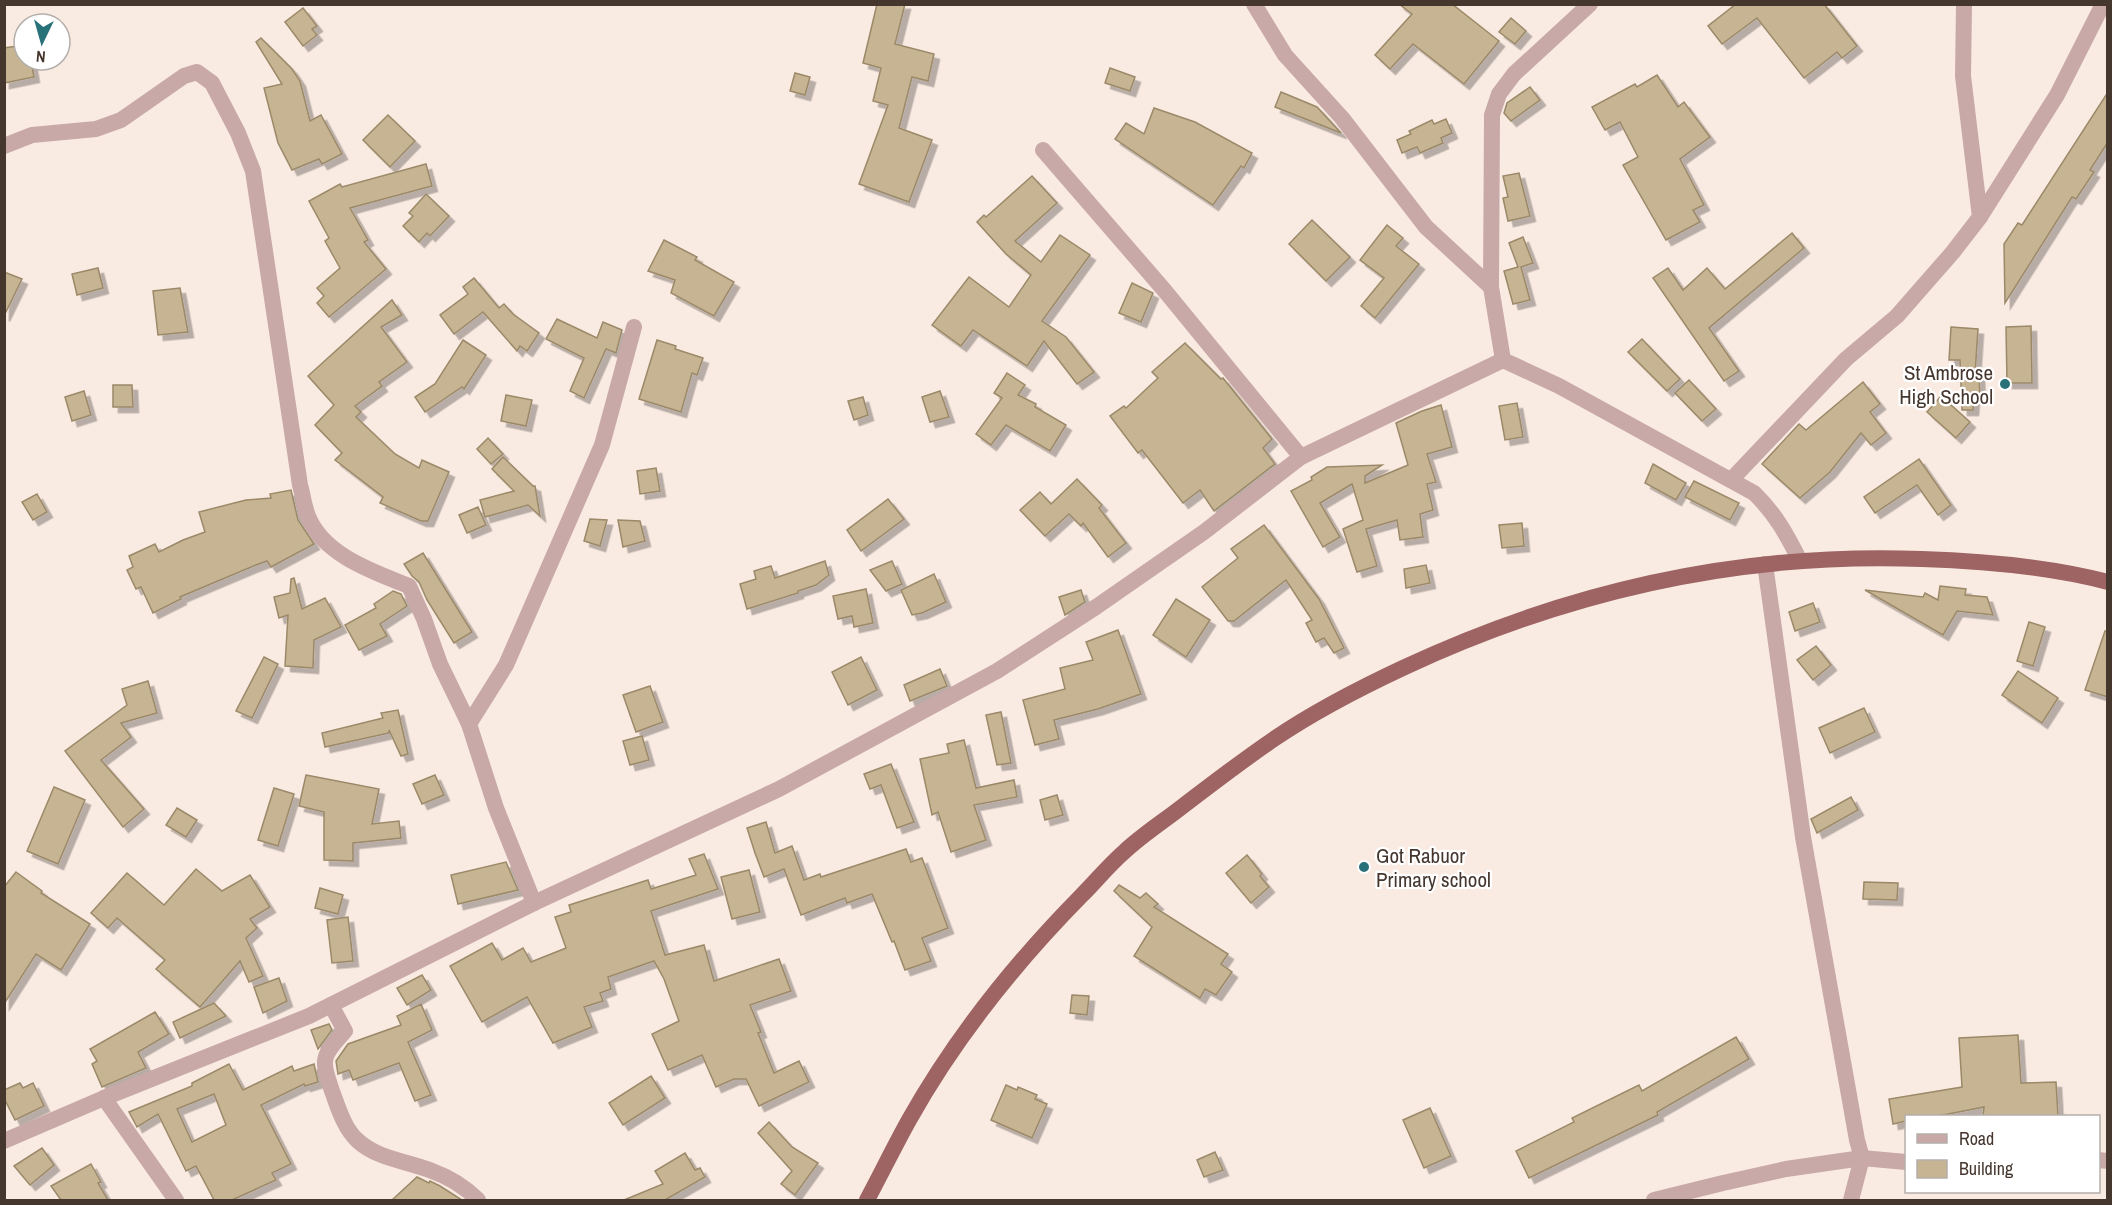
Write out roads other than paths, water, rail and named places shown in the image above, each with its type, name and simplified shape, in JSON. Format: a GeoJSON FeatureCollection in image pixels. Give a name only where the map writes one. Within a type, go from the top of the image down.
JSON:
{"type":"FeatureCollection","features":[{"type":"Feature","properties":{"kind":"highway"},"geometry":{"type":"LineString","coordinates":[[867,1200],[909,1119],[971,1023],[1051,926],[1124,852],[1206,788],[1276,737],[1362,687],[1459,642],[1544,611],[1688,574],[1765,564],[1875,557],[2015,565],[2108,582]]}},
{"type":"Feature","properties":{"kind":"street"},"geometry":{"type":"LineString","coordinates":[[1254,4],[1286,55],[1342,118],[1426,227],[1491,287]]}},
{"type":"Feature","properties":{"kind":"street"},"geometry":{"type":"LineString","coordinates":[[1503,360],[1491,287],[1492,115],[1499,94],[1514,74],[1590,4]]}},
{"type":"Feature","properties":{"kind":"street"},"geometry":{"type":"LineString","coordinates":[[1964,4],[1963,76],[1980,218]]}},
{"type":"Feature","properties":{"kind":"street"},"geometry":{"type":"LineString","coordinates":[[1731,480],[1846,359],[1897,316],[1980,218],[2056,95],[2103,4]]}},
{"type":"Feature","properties":{"kind":"street"},"geometry":{"type":"LineString","coordinates":[[4,146],[32,135],[96,129],[121,120],[184,76],[197,72],[212,83],[238,133],[253,171],[300,485],[309,518],[324,540],[345,557],[409,586],[440,664],[469,724],[495,808],[534,903]]}},
{"type":"Feature","properties":{"kind":"street"},"geometry":{"type":"LineString","coordinates":[[1043,150],[1165,291],[1301,457]]}},
{"type":"Feature","properties":{"kind":"street"},"geometry":{"type":"LineString","coordinates":[[469,724],[506,665],[602,445],[634,327]]}},
{"type":"Feature","properties":{"kind":"street"},"geometry":{"type":"LineString","coordinates":[[4,1141],[104,1098],[309,1016],[534,903],[779,789],[997,671],[1096,607],[1204,532],[1301,457],[1503,360]]}},
{"type":"Feature","properties":{"kind":"street"},"geometry":{"type":"LineString","coordinates":[[1503,360],[1559,386],[1754,493],[1769,507],[1782,526],[1800,561]]}},
{"type":"Feature","properties":{"kind":"street"},"geometry":{"type":"LineString","coordinates":[[1765,564],[1803,837],[1862,1158],[1851,1200]]}},
{"type":"Feature","properties":{"kind":"street"},"geometry":{"type":"LineString","coordinates":[[331,1005],[345,1031],[327,1051],[323,1064],[340,1114],[355,1139],[373,1152],[434,1171],[469,1191],[478,1200]]}},
{"type":"Feature","properties":{"kind":"street"},"geometry":{"type":"LineString","coordinates":[[104,1098],[176,1200]]}},
{"type":"Feature","properties":{"kind":"street"},"geometry":{"type":"LineString","coordinates":[[1654,1200],[1786,1169],[1862,1158],[1905,1162]]}},
{"type":"Feature","properties":{"kind":"place","name":"St Ambrose High School"},"geometry":{"type":"Point","coordinates":[2005,384]}},
{"type":"Feature","properties":{"kind":"place","name":"Got Rabuor Primary school"},"geometry":{"type":"Point","coordinates":[1364,867]}}]}
